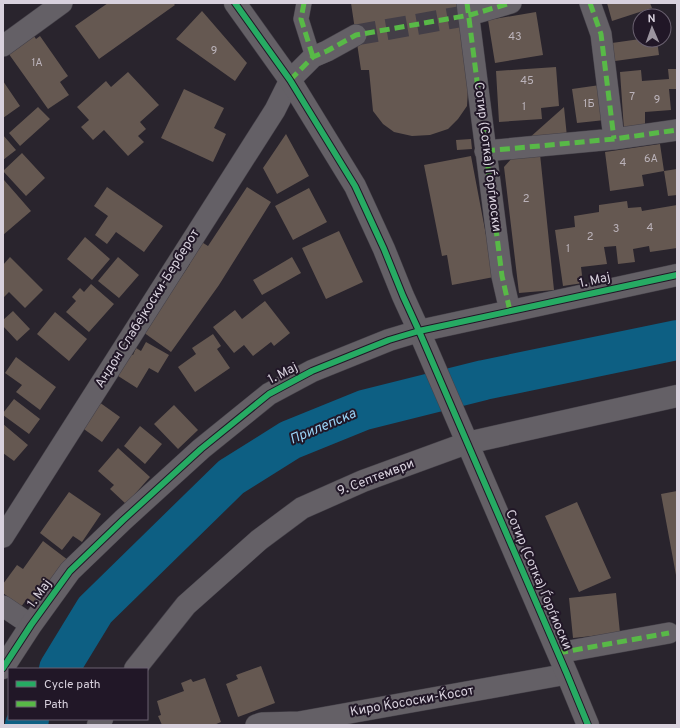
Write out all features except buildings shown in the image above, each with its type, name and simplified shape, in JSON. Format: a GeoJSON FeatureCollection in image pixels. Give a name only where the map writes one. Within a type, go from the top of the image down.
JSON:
{"type":"FeatureCollection","features":[{"type":"Feature","properties":{"kind":"street"},"geometry":{"type":"LineString","coordinates":[[3,46],[62,3]]}},
{"type":"Feature","properties":{"kind":"street","name":"Сотир (Сотка) Ѓорѓиоски"},"geometry":{"type":"LineString","coordinates":[[235,3],[290,80],[355,186],[384,249],[588,725]]}},
{"type":"Feature","properties":{"kind":"street"},"geometry":{"type":"LineString","coordinates":[[304,3],[300,19],[313,58]]}},
{"type":"Feature","properties":{"kind":"street"},"geometry":{"type":"LineString","coordinates":[[468,9],[511,3]]}},
{"type":"Feature","properties":{"kind":"street"},"geometry":{"type":"LineString","coordinates":[[590,3],[601,34],[614,139]]}},
{"type":"Feature","properties":{"kind":"street","name":"Сотир (Сотка) Ѓорѓиоски"},"geometry":{"type":"LineString","coordinates":[[468,9],[502,276],[510,311]]}},
{"type":"Feature","properties":{"kind":"street","name":"Андон Слабејкоски-Берберот"},"geometry":{"type":"LineString","coordinates":[[3,537],[275,110],[290,80],[313,58],[356,35]]}},
{"type":"Feature","properties":{"kind":"street"},"geometry":{"type":"LineString","coordinates":[[485,151],[614,139],[677,130]]}},
{"type":"Feature","properties":{"kind":"street","name":"1. Мај"},"geometry":{"type":"LineString","coordinates":[[3,668],[31,625],[70,572],[201,449],[269,394],[319,369],[389,340],[419,331],[677,275]]}},
{"type":"Feature","properties":{"kind":"street","name":"9. Септември"},"geometry":{"type":"LineString","coordinates":[[136,668],[186,605],[259,540],[302,508],[363,481],[467,443],[677,396]]}},
{"type":"Feature","properties":{"kind":"street"},"geometry":{"type":"LineString","coordinates":[[3,606],[31,625]]}},
{"type":"Feature","properties":{"kind":"street"},"geometry":{"type":"LineString","coordinates":[[558,653],[669,633]]}},
{"type":"Feature","properties":{"kind":"street","name":"Киро Ќососки-Ќосот"},"geometry":{"type":"LineString","coordinates":[[256,725],[262,723],[300,723],[567,674]]}},
{"type":"Feature","properties":{"kind":"waterway","name":"Прилепска"},"geometry":{"type":"LineString","coordinates":[[60,668],[95,610],[231,477],[290,440],[364,410],[484,380],[677,340]]}},
{"type":"Feature","properties":{"kind":"waterway","name":"Прилепска"},"geometry":{"type":"LineString","coordinates":[[25,725],[28,720]]}},
{"type":"Feature","properties":{"kind":"tunnel"},"geometry":{"type":"LineString","coordinates":[[356,35],[470,15]]}},
{"type":"Feature","properties":{"kind":"marked path"},"geometry":{"type":"LineString","coordinates":[[304,3],[301,19],[313,57]]}},
{"type":"Feature","properties":{"kind":"marked path"},"geometry":{"type":"LineString","coordinates":[[467,3],[502,276],[510,311]]}},
{"type":"Feature","properties":{"kind":"marked path"},"geometry":{"type":"LineString","coordinates":[[290,80],[313,57],[356,35],[470,15],[511,3]]}},
{"type":"Feature","properties":{"kind":"marked path"},"geometry":{"type":"LineString","coordinates":[[590,3],[601,34],[614,139]]}},
{"type":"Feature","properties":{"kind":"marked path"},"geometry":{"type":"LineString","coordinates":[[485,151],[614,139],[677,130]]}},
{"type":"Feature","properties":{"kind":"marked path"},"geometry":{"type":"LineString","coordinates":[[558,653],[669,633]]}},
{"type":"Feature","properties":{"kind":"cycle path"},"geometry":{"type":"LineString","coordinates":[[235,3],[290,80],[355,186],[384,249],[588,725]]}},
{"type":"Feature","properties":{"kind":"cycle path"},"geometry":{"type":"LineString","coordinates":[[3,668],[31,625],[70,571],[123,520],[201,449],[269,394],[312,371],[389,340],[419,331],[677,275]]}}]}
